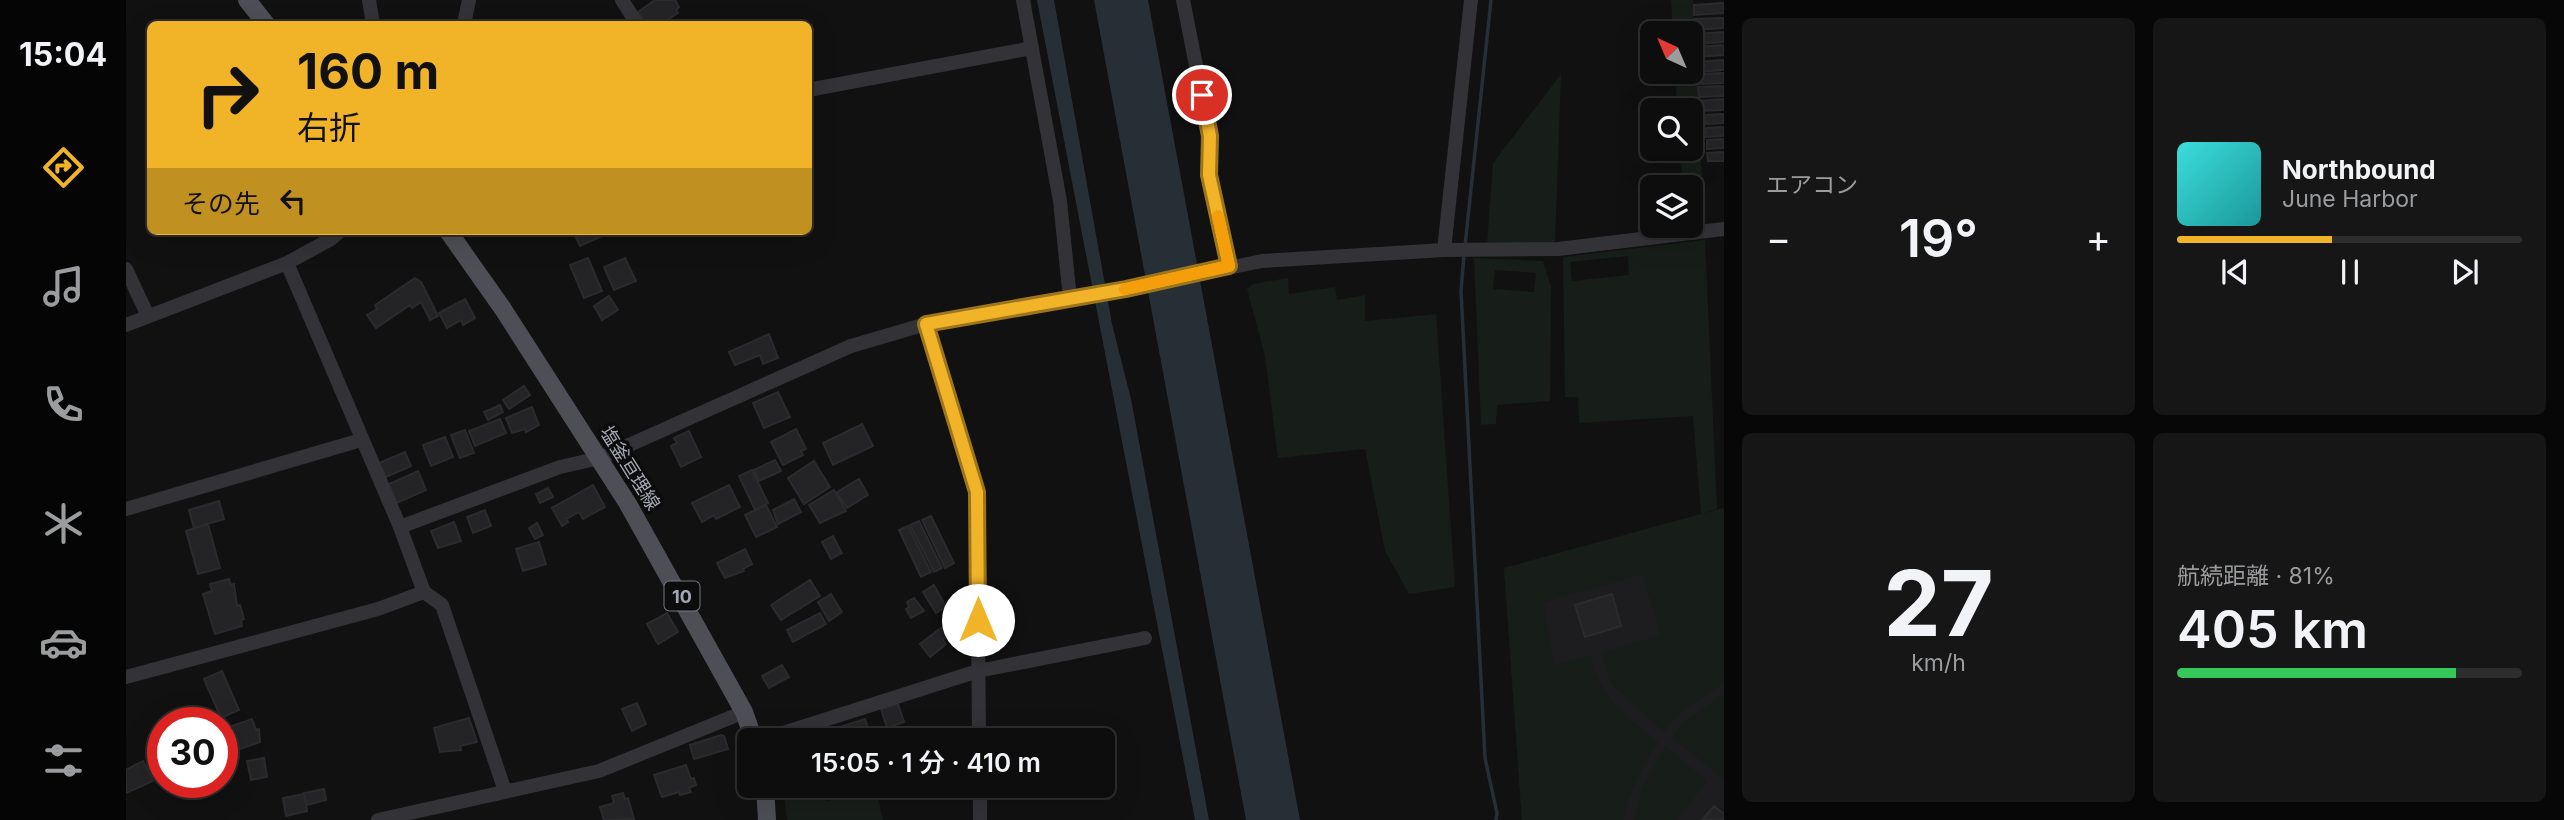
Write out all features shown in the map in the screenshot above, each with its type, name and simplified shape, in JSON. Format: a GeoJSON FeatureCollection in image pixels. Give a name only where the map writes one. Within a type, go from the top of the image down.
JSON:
{"type":"FeatureCollection","features":[{"type":"Feature","properties":{"kind":"main road"},"geometry":{"type":"LineString","coordinates":[[247,0],[264,21]]}},
{"type":"Feature","properties":{"kind":"main road","name":"塩釜亘理線"},"geometry":{"type":"LineString","coordinates":[[451,235],[503,309],[600,458],[668,572],[744,712],[749,728]]}},
{"type":"Feature","properties":{"kind":"main road"},"geometry":{"type":"LineString","coordinates":[[766,798],[767,820]]}},
{"type":"Feature","properties":{"kind":"street"},"geometry":{"type":"LineString","coordinates":[[369,0],[372,18]]}},
{"type":"Feature","properties":{"kind":"street"},"geometry":{"type":"LineString","coordinates":[[465,21],[469,0]]}},
{"type":"Feature","properties":{"kind":"street"},"geometry":{"type":"LineString","coordinates":[[622,0],[635,21]]}},
{"type":"Feature","properties":{"kind":"street"},"geometry":{"type":"LineString","coordinates":[[1023,0],[1060,201],[1073,298]]}},
{"type":"Feature","properties":{"kind":"street"},"geometry":{"type":"LineString","coordinates":[[1182,0],[1210,136],[1209,175],[1229,266]]}},
{"type":"Feature","properties":{"kind":"street"},"geometry":{"type":"LineString","coordinates":[[1448,251],[1471,0]]}},
{"type":"Feature","properties":{"kind":"street"},"geometry":{"type":"LineString","coordinates":[[812,89],[1032,47]]}},
{"type":"Feature","properties":{"kind":"street"},"geometry":{"type":"LineString","coordinates":[[400,527],[560,467],[600,458],[851,346],[926,324],[1121,290],[1262,261],[1448,251],[1558,249],[1724,229]]}},
{"type":"Feature","properties":{"kind":"street"},"geometry":{"type":"LineString","coordinates":[[126,325],[287,263],[336,235]]}},
{"type":"Feature","properties":{"kind":"street"},"geometry":{"type":"LineString","coordinates":[[287,263],[400,527],[424,592],[442,605],[505,791]]}},
{"type":"Feature","properties":{"kind":"street"},"geometry":{"type":"LineString","coordinates":[[126,269],[148,316]]}},
{"type":"Feature","properties":{"kind":"street"},"geometry":{"type":"LineString","coordinates":[[926,324],[977,492],[979,728]]}},
{"type":"Feature","properties":{"kind":"street"},"geometry":{"type":"LineString","coordinates":[[126,509],[361,440]]}},
{"type":"Feature","properties":{"kind":"street"},"geometry":{"type":"LineString","coordinates":[[126,677],[378,609],[424,592]]}},
{"type":"Feature","properties":{"kind":"street"},"geometry":{"type":"LineString","coordinates":[[802,728],[978,671],[1146,638]]}},
{"type":"Feature","properties":{"kind":"street"},"geometry":{"type":"LineString","coordinates":[[378,820],[599,771],[744,712]]}},
{"type":"Feature","properties":{"kind":"street"},"geometry":{"type":"LineString","coordinates":[[980,798],[981,820]]}},
{"type":"Feature","properties":{"kind":"shaded area"},"geometry":{"type":"Polygon","coordinates":[[[1037,0],[1054,0],[1112,324],[1131,399],[1209,820],[1195,820],[1037,0]]]}},
{"type":"Feature","properties":{"kind":"shaded area"},"geometry":{"type":"Polygon","coordinates":[[[1094,0],[1148,0],[1300,820],[1246,820],[1094,0]]]}},
{"type":"Feature","properties":{"kind":"shaded area"},"geometry":{"type":"Polygon","coordinates":[[[1671,0],[1693,0],[1694,21],[1672,21],[1671,0]]]}},
{"type":"Feature","properties":{"kind":"shaded area"},"geometry":{"type":"Polygon","coordinates":[[[1561,74],[1555,243],[1487,244],[1493,163],[1561,74]]]}},
{"type":"Feature","properties":{"kind":"shaded area"},"geometry":{"type":"Polygon","coordinates":[[[1676,84],[1697,84],[1698,98],[1676,98],[1676,84]]]}},
{"type":"Feature","properties":{"kind":"shaded area"},"geometry":{"type":"Polygon","coordinates":[[[1681,161],[1701,161],[1702,175],[1682,175],[1681,161]]]}},
{"type":"Feature","properties":{"kind":"shaded area"},"geometry":{"type":"Polygon","coordinates":[[[1705,240],[1717,509],[1701,514],[1693,416],[1579,423],[1578,397],[1565,397],[1563,257],[1705,240]],[[1628,256],[1570,262],[1572,281],[1629,275],[1628,256]]]}},
{"type":"Feature","properties":{"kind":"shaded area"},"geometry":{"type":"Polygon","coordinates":[[[1474,258],[1543,261],[1551,287],[1550,401],[1497,405],[1496,424],[1481,425],[1474,258]],[[1495,270],[1493,289],[1534,292],[1536,273],[1495,270]]]}},
{"type":"Feature","properties":{"kind":"shaded area"},"geometry":{"type":"Polygon","coordinates":[[[1288,278],[1289,294],[1335,287],[1337,300],[1365,295],[1365,321],[1436,314],[1455,587],[1409,594],[1385,551],[1365,449],[1278,458],[1265,356],[1247,289],[1253,284],[1288,278]]]}},
{"type":"Feature","properties":{"kind":"shaded area"},"geometry":{"type":"Polygon","coordinates":[[[1724,508],[1724,820],[1522,820],[1504,568],[1724,508]]]}},
{"type":"Feature","properties":{"kind":"shaded area"},"geometry":{"type":"Polygon","coordinates":[[[1724,508],[1724,682],[1682,711],[1664,731],[1612,685],[1601,653],[1660,635],[1643,574],[1544,602],[1554,665],[1590,656],[1601,685],[1615,705],[1658,742],[1637,779],[1623,820],[1522,820],[1504,568],[1724,508]]]}},
{"type":"Feature","properties":{"kind":"shaded area"},"geometry":{"type":"Polygon","coordinates":[[[1724,694],[1724,779],[1672,737],[1684,722],[1724,694]]]}},
{"type":"Feature","properties":{"kind":"shaded area"},"geometry":{"type":"Polygon","coordinates":[[[1665,746],[1707,781],[1676,820],[1634,820],[1641,792],[1665,746]]]}},
{"type":"Feature","properties":{"kind":"shaded area"},"geometry":{"type":"Polygon","coordinates":[[[784,798],[826,798],[827,801],[878,798],[883,820],[787,820],[784,798]]]}},
{"type":"Feature","properties":{"kind":"building"},"geometry":{"type":"Polygon","coordinates":[[[655,0],[675,0],[679,7],[676,10],[678,13],[666,21],[644,21],[638,12],[655,0]]]}},
{"type":"Feature","properties":{"kind":"building"},"geometry":{"type":"Polygon","coordinates":[[[1724,3],[1724,13],[1694,15],[1694,5],[1724,3]]]}},
{"type":"Feature","properties":{"kind":"building"},"geometry":{"type":"Polygon","coordinates":[[[1724,18],[1724,28],[1703,29],[1703,21],[1695,19],[1724,18]]]}},
{"type":"Feature","properties":{"kind":"building"},"geometry":{"type":"Polygon","coordinates":[[[1724,32],[1724,42],[1703,44],[1703,33],[1724,32]]]}},
{"type":"Feature","properties":{"kind":"building"},"geometry":{"type":"Polygon","coordinates":[[[1724,45],[1724,55],[1703,57],[1703,46],[1724,45]]]}},
{"type":"Feature","properties":{"kind":"building"},"geometry":{"type":"Polygon","coordinates":[[[1724,60],[1724,70],[1703,72],[1703,62],[1724,60]]]}},
{"type":"Feature","properties":{"kind":"building"},"geometry":{"type":"Polygon","coordinates":[[[1724,73],[1724,83],[1703,84],[1703,74],[1724,73]]]}},
{"type":"Feature","properties":{"kind":"building"},"geometry":{"type":"Polygon","coordinates":[[[1724,86],[1724,96],[1699,97],[1698,87],[1724,86]]]}},
{"type":"Feature","properties":{"kind":"building"},"geometry":{"type":"Polygon","coordinates":[[[1724,99],[1724,110],[1703,111],[1703,101],[1724,99]]]}},
{"type":"Feature","properties":{"kind":"building"},"geometry":{"type":"Polygon","coordinates":[[[1724,114],[1724,123],[1706,124],[1705,115],[1724,114]]]}},
{"type":"Feature","properties":{"kind":"building"},"geometry":{"type":"Polygon","coordinates":[[[1724,127],[1724,136],[1706,137],[1706,128],[1724,127]]]}},
{"type":"Feature","properties":{"kind":"building"},"geometry":{"type":"Polygon","coordinates":[[[1724,139],[1724,148],[1707,149],[1707,140],[1724,139]]]}},
{"type":"Feature","properties":{"kind":"building"},"geometry":{"type":"Polygon","coordinates":[[[1724,152],[1724,161],[1708,161],[1707,153],[1724,152]]]}},
{"type":"Feature","properties":{"kind":"building"},"geometry":{"type":"Polygon","coordinates":[[[575,235],[602,235],[602,236],[580,246],[575,235]]]}},
{"type":"Feature","properties":{"kind":"building"},"geometry":{"type":"Polygon","coordinates":[[[588,258],[602,291],[584,298],[570,265],[588,258]]]}},
{"type":"Feature","properties":{"kind":"building"},"geometry":{"type":"Polygon","coordinates":[[[625,258],[636,281],[614,290],[604,267],[625,258]]]}},
{"type":"Feature","properties":{"kind":"building"},"geometry":{"type":"Polygon","coordinates":[[[415,278],[421,282],[438,316],[430,320],[421,302],[412,308],[410,305],[376,328],[367,315],[377,309],[375,305],[415,278]]]}},
{"type":"Feature","properties":{"kind":"building"},"geometry":{"type":"Polygon","coordinates":[[[609,296],[618,310],[602,320],[594,306],[609,296]]]}},
{"type":"Feature","properties":{"kind":"building"},"geometry":{"type":"Polygon","coordinates":[[[465,299],[475,318],[463,325],[461,320],[447,328],[439,313],[465,299]]]}},
{"type":"Feature","properties":{"kind":"building"},"geometry":{"type":"Polygon","coordinates":[[[769,334],[778,358],[763,364],[760,355],[735,365],[729,352],[769,334]]]}},
{"type":"Feature","properties":{"kind":"building"},"geometry":{"type":"Polygon","coordinates":[[[524,386],[530,395],[509,409],[503,400],[524,386]]]}},
{"type":"Feature","properties":{"kind":"building"},"geometry":{"type":"Polygon","coordinates":[[[778,392],[790,417],[764,428],[753,403],[778,392]]]}},
{"type":"Feature","properties":{"kind":"building"},"geometry":{"type":"Polygon","coordinates":[[[500,405],[503,412],[488,420],[484,412],[500,405]]]}},
{"type":"Feature","properties":{"kind":"building"},"geometry":{"type":"Polygon","coordinates":[[[532,407],[539,425],[526,432],[525,429],[512,433],[506,418],[532,407]]]}},
{"type":"Feature","properties":{"kind":"building"},"geometry":{"type":"Polygon","coordinates":[[[500,419],[506,433],[475,446],[469,431],[500,419]]]}},
{"type":"Feature","properties":{"kind":"building"},"geometry":{"type":"Polygon","coordinates":[[[862,424],[873,446],[833,465],[823,443],[862,424]]]}},
{"type":"Feature","properties":{"kind":"building"},"geometry":{"type":"Polygon","coordinates":[[[796,429],[806,449],[801,451],[803,455],[783,465],[771,442],[796,429]]]}},
{"type":"Feature","properties":{"kind":"building"},"geometry":{"type":"Polygon","coordinates":[[[465,430],[474,453],[460,458],[451,435],[465,430]]]}},
{"type":"Feature","properties":{"kind":"building"},"geometry":{"type":"Polygon","coordinates":[[[689,431],[701,457],[681,467],[671,446],[677,443],[674,438],[689,431]]]}},
{"type":"Feature","properties":{"kind":"building"},"geometry":{"type":"Polygon","coordinates":[[[445,437],[453,457],[431,466],[423,445],[445,437]]]}},
{"type":"Feature","properties":{"kind":"building"},"geometry":{"type":"Polygon","coordinates":[[[405,452],[411,466],[386,477],[379,463],[405,452]]]}},
{"type":"Feature","properties":{"kind":"building"},"geometry":{"type":"Polygon","coordinates":[[[775,460],[781,471],[759,481],[754,470],[775,460]]]}},
{"type":"Feature","properties":{"kind":"building"},"geometry":{"type":"Polygon","coordinates":[[[814,461],[830,487],[804,504],[788,478],[814,461]]]}},
{"type":"Feature","properties":{"kind":"building"},"geometry":{"type":"Polygon","coordinates":[[[752,470],[768,503],[755,510],[739,476],[752,470]]]}},
{"type":"Feature","properties":{"kind":"building"},"geometry":{"type":"Polygon","coordinates":[[[418,471],[426,490],[397,503],[389,484],[418,471]]]}},
{"type":"Feature","properties":{"kind":"building"},"geometry":{"type":"Polygon","coordinates":[[[859,479],[868,495],[847,508],[837,492],[859,479]]]}},
{"type":"Feature","properties":{"kind":"building"},"geometry":{"type":"Polygon","coordinates":[[[593,485],[605,507],[583,519],[579,512],[566,519],[568,522],[562,526],[552,508],[593,485]]]}},
{"type":"Feature","properties":{"kind":"building"},"geometry":{"type":"Polygon","coordinates":[[[729,485],[740,507],[716,519],[714,515],[702,522],[692,503],[729,485]]]}},
{"type":"Feature","properties":{"kind":"building"},"geometry":{"type":"Polygon","coordinates":[[[548,488],[553,497],[540,503],[536,494],[548,488]]]}},
{"type":"Feature","properties":{"kind":"building"},"geometry":{"type":"Polygon","coordinates":[[[834,490],[846,511],[820,523],[809,505],[834,490]]]}},
{"type":"Feature","properties":{"kind":"building"},"geometry":{"type":"Polygon","coordinates":[[[794,499],[801,512],[778,524],[773,510],[794,499]]]}},
{"type":"Feature","properties":{"kind":"building"},"geometry":{"type":"Polygon","coordinates":[[[219,501],[224,519],[194,528],[189,510],[219,501]]]}},
{"type":"Feature","properties":{"kind":"building"},"geometry":{"type":"Polygon","coordinates":[[[766,505],[777,527],[756,537],[745,515],[766,505]]]}},
{"type":"Feature","properties":{"kind":"building"},"geometry":{"type":"Polygon","coordinates":[[[485,510],[491,526],[473,533],[467,517],[485,510]]]}},
{"type":"Feature","properties":{"kind":"building"},"geometry":{"type":"Polygon","coordinates":[[[931,516],[954,563],[945,568],[922,520],[931,516]]]}},
{"type":"Feature","properties":{"kind":"building"},"geometry":{"type":"Polygon","coordinates":[[[919,521],[942,568],[934,572],[910,525],[919,521]]]}},
{"type":"Feature","properties":{"kind":"building"},"geometry":{"type":"Polygon","coordinates":[[[454,522],[461,541],[438,548],[431,531],[454,522]]]}},
{"type":"Feature","properties":{"kind":"building"},"geometry":{"type":"Polygon","coordinates":[[[537,523],[543,535],[535,539],[529,528],[537,523]]]}},
{"type":"Feature","properties":{"kind":"building"},"geometry":{"type":"Polygon","coordinates":[[[208,524],[220,568],[198,574],[186,531],[208,524]]]}},
{"type":"Feature","properties":{"kind":"building"},"geometry":{"type":"Polygon","coordinates":[[[908,526],[931,572],[921,577],[899,530],[908,526]]]}},
{"type":"Feature","properties":{"kind":"building"},"geometry":{"type":"Polygon","coordinates":[[[833,536],[842,553],[831,559],[822,542],[833,536]]]}},
{"type":"Feature","properties":{"kind":"building"},"geometry":{"type":"Polygon","coordinates":[[[539,542],[546,564],[523,571],[516,549],[539,542]]]}},
{"type":"Feature","properties":{"kind":"building"},"geometry":{"type":"Polygon","coordinates":[[[745,549],[752,564],[743,569],[744,571],[725,578],[717,563],[745,549]]]}},
{"type":"Feature","properties":{"kind":"building"},"geometry":{"type":"Polygon","coordinates":[[[229,579],[231,585],[234,584],[237,606],[240,605],[244,619],[241,620],[242,626],[215,634],[203,594],[212,591],[210,584],[229,579]]]}},
{"type":"Feature","properties":{"kind":"building"},"geometry":{"type":"Polygon","coordinates":[[[810,580],[820,596],[781,620],[771,605],[810,580]]]}},
{"type":"Feature","properties":{"kind":"building"},"geometry":{"type":"Polygon","coordinates":[[[934,585],[946,607],[936,613],[923,592],[934,585]]]}},
{"type":"Feature","properties":{"kind":"building"},"geometry":{"type":"Polygon","coordinates":[[[831,594],[842,612],[829,621],[818,602],[831,594]]]}},
{"type":"Feature","properties":{"kind":"building"},"geometry":{"type":"Polygon","coordinates":[[[1612,594],[1621,626],[1585,637],[1575,605],[1612,594]]]}},
{"type":"Feature","properties":{"kind":"building"},"geometry":{"type":"Polygon","coordinates":[[[914,598],[924,611],[911,618],[906,609],[909,607],[907,602],[914,598]]]}},
{"type":"Feature","properties":{"kind":"building"},"geometry":{"type":"Polygon","coordinates":[[[667,613],[678,632],[658,644],[647,624],[667,613]]]}},
{"type":"Feature","properties":{"kind":"building"},"geometry":{"type":"Polygon","coordinates":[[[820,613],[826,624],[793,642],[787,630],[820,613]]]}},
{"type":"Feature","properties":{"kind":"building"},"geometry":{"type":"Polygon","coordinates":[[[941,628],[947,636],[943,640],[946,644],[930,657],[920,644],[941,628]]]}},
{"type":"Feature","properties":{"kind":"building"},"geometry":{"type":"Polygon","coordinates":[[[782,665],[789,677],[769,688],[762,676],[782,665]]]}},
{"type":"Feature","properties":{"kind":"building"},"geometry":{"type":"Polygon","coordinates":[[[222,671],[238,707],[216,707],[204,679],[222,671]]]}},
{"type":"Feature","properties":{"kind":"building"},"geometry":{"type":"Polygon","coordinates":[[[637,703],[646,724],[632,731],[622,709],[637,703]]]}},
{"type":"Feature","properties":{"kind":"building"},"geometry":{"type":"Polygon","coordinates":[[[898,704],[904,722],[887,728],[881,709],[898,704]]]}},
{"type":"Feature","properties":{"kind":"building"},"geometry":{"type":"Polygon","coordinates":[[[469,718],[477,742],[460,746],[461,750],[440,752],[434,728],[469,718]]]}},
{"type":"Feature","properties":{"kind":"building"},"geometry":{"type":"Polygon","coordinates":[[[252,719],[256,730],[259,729],[260,742],[238,750],[238,724],[252,719]]]}},
{"type":"Feature","properties":{"kind":"building"},"geometry":{"type":"Polygon","coordinates":[[[865,719],[868,728],[840,728],[865,719]]]}},
{"type":"Feature","properties":{"kind":"building"},"geometry":{"type":"Polygon","coordinates":[[[724,736],[728,749],[694,759],[690,745],[724,736]]]}},
{"type":"Feature","properties":{"kind":"building"},"geometry":{"type":"Polygon","coordinates":[[[264,758],[267,777],[251,780],[247,761],[264,758]]]}},
{"type":"Feature","properties":{"kind":"building"},"geometry":{"type":"Polygon","coordinates":[[[143,761],[147,769],[147,784],[126,793],[126,770],[143,761]]]}},
{"type":"Feature","properties":{"kind":"building"},"geometry":{"type":"Polygon","coordinates":[[[686,765],[696,785],[689,788],[691,792],[662,797],[654,775],[686,765]]]}},
{"type":"Feature","properties":{"kind":"building"},"geometry":{"type":"Polygon","coordinates":[[[324,789],[326,800],[307,805],[304,793],[324,789]]]}},
{"type":"Feature","properties":{"kind":"building"},"geometry":{"type":"Polygon","coordinates":[[[623,793],[625,799],[628,798],[634,819],[604,820],[600,807],[614,803],[612,796],[623,793]]]}},
{"type":"Feature","properties":{"kind":"building"},"geometry":{"type":"Polygon","coordinates":[[[304,794],[307,811],[286,816],[283,798],[304,794]]]}},
{"type":"Feature","properties":{"kind":"building"},"geometry":{"type":"Polygon","coordinates":[[[1714,806],[1724,814],[1724,820],[1702,820],[1714,806]]]}},
{"type":"Feature","properties":{"kind":"waterway"},"geometry":{"type":"LineString","coordinates":[[1465,246],[1491,0]]}},
{"type":"Feature","properties":{"kind":"waterway"},"geometry":{"type":"LineString","coordinates":[[1464,254],[1461,291],[1485,758],[1497,813],[1496,820]]}},
{"type":"Feature","properties":{"kind":"slow traffic"},"geometry":{"type":"LineString","coordinates":[[1125,289],[1229,266],[1218,216]]}},
{"type":"Feature","properties":{"kind":"route"},"geometry":{"type":"LineString","coordinates":[[978,620],[977,492],[926,324],[1126,289],[1229,266],[1209,175],[1210,136],[1202,95]]}}]}
